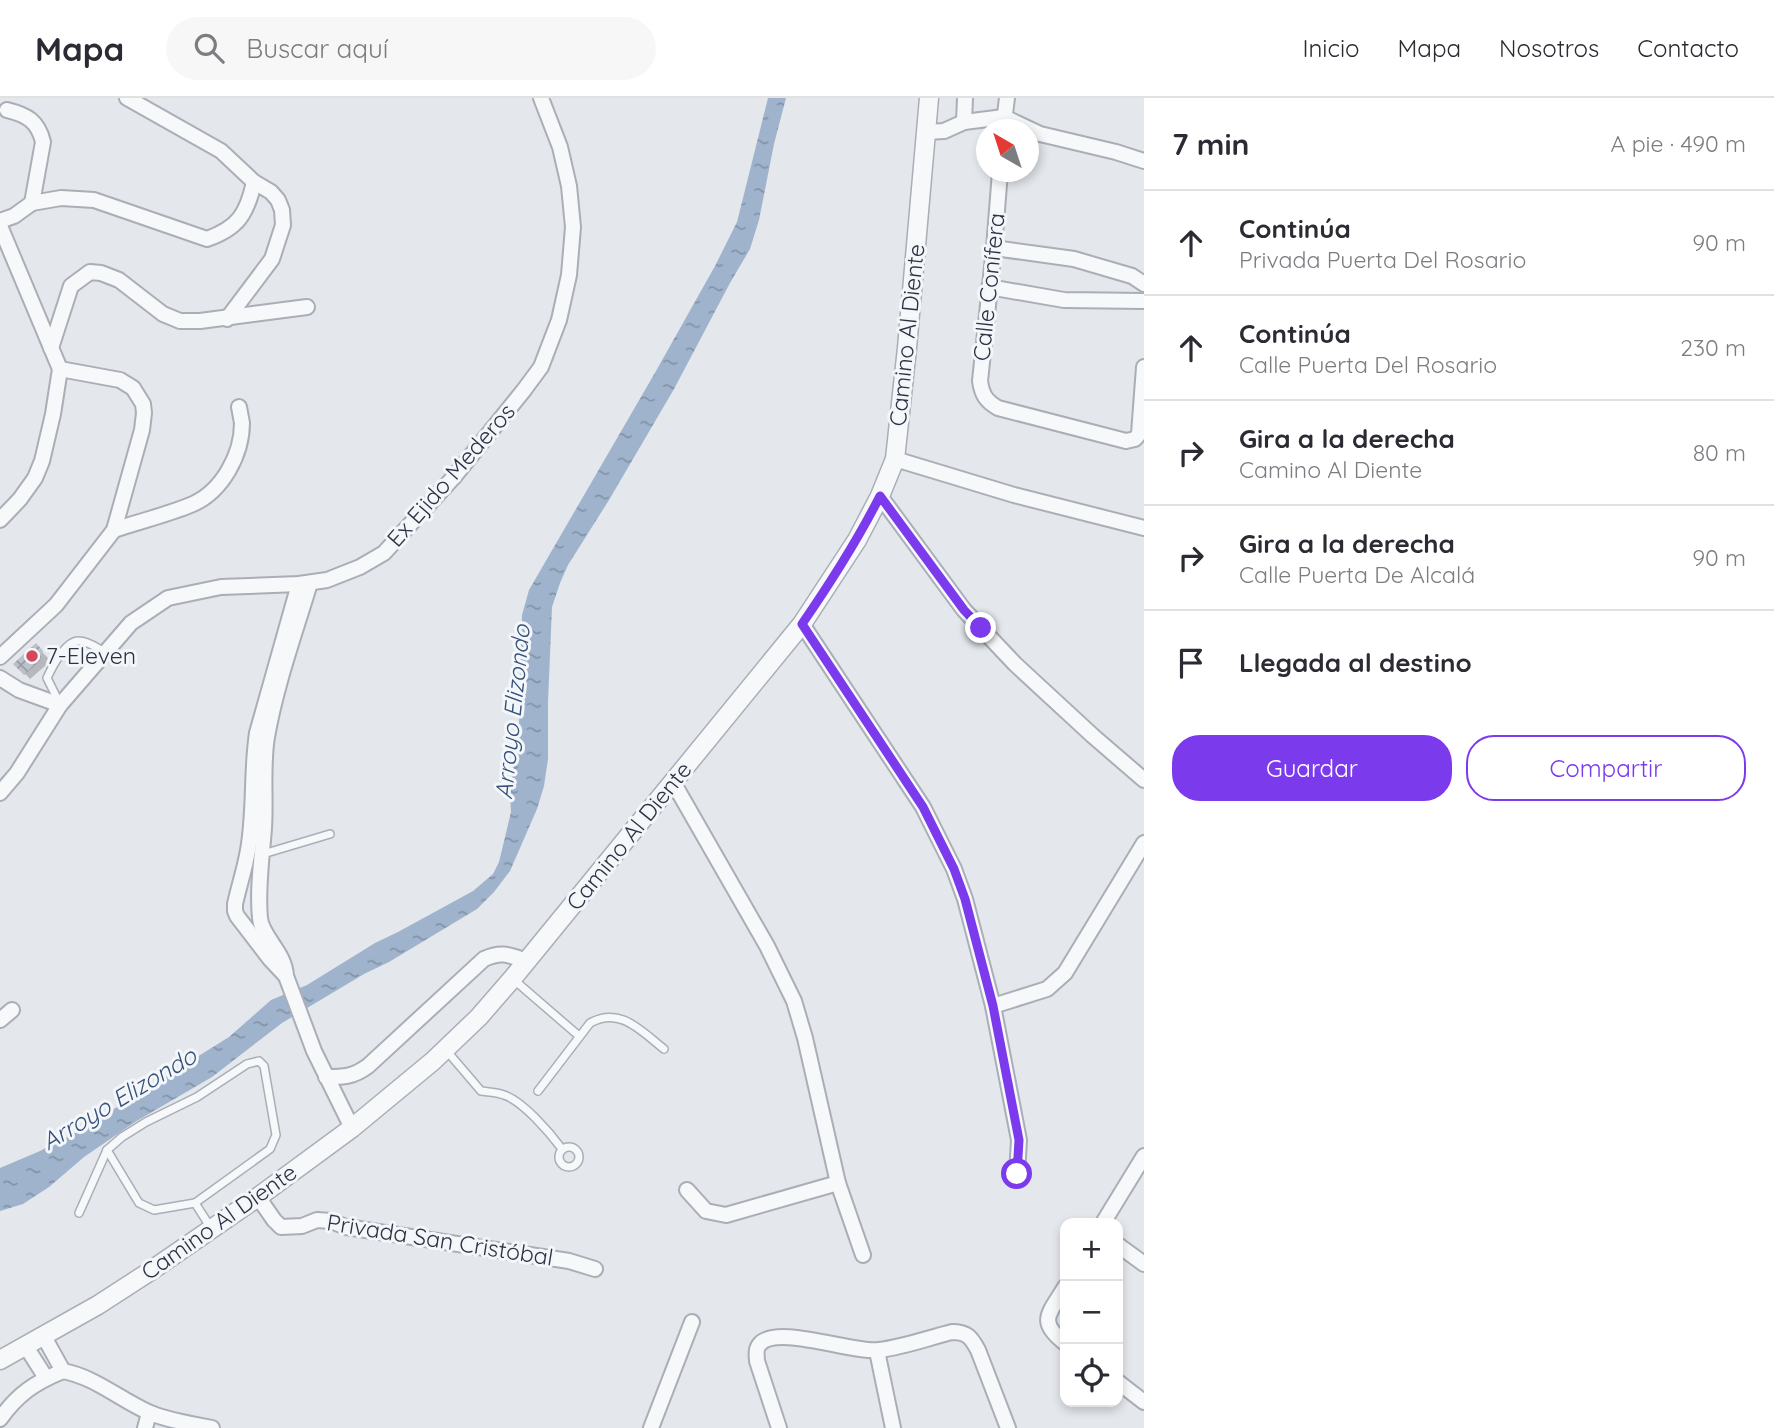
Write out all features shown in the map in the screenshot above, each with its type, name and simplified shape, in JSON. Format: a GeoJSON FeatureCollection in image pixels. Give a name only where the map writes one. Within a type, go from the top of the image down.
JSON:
{"type":"FeatureCollection","features":[{"type":"Feature","properties":{"kind":"street"},"geometry":{"type":"LineString","coordinates":[[127,98],[220,151],[278,200],[283,225],[272,259],[227,318]]}},
{"type":"Feature","properties":{"kind":"street","name":"Ex Ejido Mederos"},"geometry":{"type":"LineString","coordinates":[[0,793],[17,773],[60,705],[131,623],[168,598],[220,587],[327,580],[384,553],[453,478],[524,390],[541,367],[559,320],[569,275],[573,227],[569,186],[560,147],[541,98]]}},
{"type":"Feature","properties":{"kind":"street","name":"Camino Al Diente"},"geometry":{"type":"LineString","coordinates":[[0,1360],[98,1305],[212,1229],[352,1128],[433,1061],[479,1017],[512,979],[802,624],[857,540],[880,496],[895,459],[929,98]]}},
{"type":"Feature","properties":{"kind":"street"},"geometry":{"type":"LineString","coordinates":[[964,122],[965,98]]}},
{"type":"Feature","properties":{"kind":"street"},"geometry":{"type":"LineString","coordinates":[[1004,119],[1007,98]]}},
{"type":"Feature","properties":{"kind":"street"},"geometry":{"type":"LineString","coordinates":[[8,110],[31,119],[41,134],[43,142],[32,203]]}},
{"type":"Feature","properties":{"kind":"street"},"geometry":{"type":"LineString","coordinates":[[926,132],[944,131],[964,122],[976,122]]}},
{"type":"Feature","properties":{"kind":"street"},"geometry":{"type":"LineString","coordinates":[[1039,134],[1144,161]]}},
{"type":"Feature","properties":{"kind":"street"},"geometry":{"type":"LineString","coordinates":[[0,520],[20,499],[42,461],[60,369],[0,223],[32,203],[61,198],[94,200],[207,239],[234,226],[250,202],[254,182]]}},
{"type":"Feature","properties":{"kind":"street","name":"Calle Conífera"},"geometry":{"type":"LineString","coordinates":[[999,182],[980,381],[987,402],[998,408],[1126,441],[1135,439],[1139,435],[1144,367]]}},
{"type":"Feature","properties":{"kind":"street"},"geometry":{"type":"LineString","coordinates":[[994,247],[1074,259],[1132,276],[1144,284]]}},
{"type":"Feature","properties":{"kind":"street"},"geometry":{"type":"LineString","coordinates":[[51,348],[71,286],[90,272],[119,280],[163,314],[180,321],[200,321],[307,307]]}},
{"type":"Feature","properties":{"kind":"street"},"geometry":{"type":"LineString","coordinates":[[989,287],[1064,300],[1144,301]]}},
{"type":"Feature","properties":{"kind":"street"},"geometry":{"type":"LineString","coordinates":[[0,657],[56,605],[114,530],[142,430],[143,404],[134,388],[120,380],[60,369]]}},
{"type":"Feature","properties":{"kind":"street"},"geometry":{"type":"LineString","coordinates":[[114,530],[195,503],[211,492],[223,479],[240,441],[242,422],[239,407]]}},
{"type":"Feature","properties":{"kind":"street"},"geometry":{"type":"LineString","coordinates":[[895,459],[1014,495],[1144,528]]}},
{"type":"Feature","properties":{"kind":"street"},"geometry":{"type":"LineString","coordinates":[[880,496],[964,610],[1015,664],[1144,780]]}},
{"type":"Feature","properties":{"kind":"street"},"geometry":{"type":"LineString","coordinates":[[305,583],[270,702],[265,755],[265,820],[255,852],[239,886],[235,911],[253,925],[284,963],[287,980],[307,1033],[352,1128]]}},
{"type":"Feature","properties":{"kind":"street"},"geometry":{"type":"LineString","coordinates":[[802,624],[923,807],[941,841],[965,899],[993,1006],[1019,1140],[1017,1174]]}},
{"type":"Feature","properties":{"kind":"street"},"geometry":{"type":"LineString","coordinates":[[0,678],[19,690],[60,705]]}},
{"type":"Feature","properties":{"kind":"street"},"geometry":{"type":"LineString","coordinates":[[673,782],[767,946],[794,1001],[806,1038],[838,1183],[863,1255]]}},
{"type":"Feature","properties":{"kind":"street"},"geometry":{"type":"LineString","coordinates":[[993,1006],[1047,989],[1065,973],[1144,844]]}},
{"type":"Feature","properties":{"kind":"street"},"geometry":{"type":"LineString","coordinates":[[253,925],[260,892],[255,852]]}},
{"type":"Feature","properties":{"kind":"street"},"geometry":{"type":"LineString","coordinates":[[239,886],[260,892]]}},
{"type":"Feature","properties":{"kind":"street"},"geometry":{"type":"LineString","coordinates":[[326,1077],[344,1077],[358,1073],[368,1066],[484,959],[505,953],[527,961]]}},
{"type":"Feature","properties":{"kind":"street"},"geometry":{"type":"LineString","coordinates":[[0,1020],[12,1010]]}},
{"type":"Feature","properties":{"kind":"street"},"geometry":{"type":"LineString","coordinates":[[1106,1218],[1144,1156]]}},
{"type":"Feature","properties":{"kind":"street"},"geometry":{"type":"LineString","coordinates":[[687,1190],[706,1211],[726,1216],[838,1183]]}},
{"type":"Feature","properties":{"kind":"street","name":"Privada San Cristóbal"},"geometry":{"type":"LineString","coordinates":[[258,1197],[281,1227],[302,1226],[317,1220],[331,1221],[346,1227],[569,1261],[594,1269]]}},
{"type":"Feature","properties":{"kind":"street"},"geometry":{"type":"LineString","coordinates":[[1123,1249],[1144,1264]]}},
{"type":"Feature","properties":{"kind":"street"},"geometry":{"type":"LineString","coordinates":[[1060,1296],[1047,1323],[1049,1329],[1060,1339]]}},
{"type":"Feature","properties":{"kind":"street"},"geometry":{"type":"LineString","coordinates":[[651,1428],[692,1322]]}},
{"type":"Feature","properties":{"kind":"street"},"geometry":{"type":"LineString","coordinates":[[779,1428],[757,1361],[759,1345],[767,1340],[775,1337],[792,1338],[877,1351],[952,1332],[962,1332],[972,1340],[978,1350],[1008,1428]]}},
{"type":"Feature","properties":{"kind":"street"},"geometry":{"type":"LineString","coordinates":[[43,1335],[63,1371]]}},
{"type":"Feature","properties":{"kind":"street"},"geometry":{"type":"LineString","coordinates":[[25,1345],[46,1378]]}},
{"type":"Feature","properties":{"kind":"street"},"geometry":{"type":"LineString","coordinates":[[877,1351],[892,1428]]}},
{"type":"Feature","properties":{"kind":"street"},"geometry":{"type":"LineString","coordinates":[[0,1419],[26,1390],[63,1371],[88,1378],[149,1413],[212,1428]]}},
{"type":"Feature","properties":{"kind":"street"},"geometry":{"type":"LineString","coordinates":[[1123,1386],[1144,1402]]}},
{"type":"Feature","properties":{"kind":"street"},"geometry":{"type":"LineString","coordinates":[[660,1407],[665,1428]]}},
{"type":"Feature","properties":{"kind":"street"},"geometry":{"type":"LineString","coordinates":[[145,1428],[149,1413]]}},
{"type":"Feature","properties":{"kind":"lane"},"geometry":{"type":"LineString","coordinates":[[60,705],[47,677],[67,646],[73,641],[82,640],[105,652]]}},
{"type":"Feature","properties":{"kind":"lane"},"geometry":{"type":"LineString","coordinates":[[255,852],[330,834]]}},
{"type":"Feature","properties":{"kind":"lane"},"geometry":{"type":"LineString","coordinates":[[512,979],[579,1036]]}},
{"type":"Feature","properties":{"kind":"lane"},"geometry":{"type":"LineString","coordinates":[[538,1091],[579,1036],[599,1017],[611,1016],[624,1020],[664,1049]]}},
{"type":"Feature","properties":{"kind":"lane"},"geometry":{"type":"LineString","coordinates":[[446,1049],[481,1091],[512,1099],[545,1128],[562,1149]]}},
{"type":"Feature","properties":{"kind":"lane"},"geometry":{"type":"LineString","coordinates":[[79,1213],[107,1150],[122,1137],[197,1097],[247,1064],[260,1061],[264,1066],[276,1135],[270,1149],[195,1203],[154,1210],[139,1203],[107,1150]]}},
{"type":"Feature","properties":{"kind":"lane"},"geometry":{"type":"LineString","coordinates":[[195,1203],[212,1229]]}},
{"type":"Feature","properties":{"kind":"water"},"geometry":{"type":"Polygon","coordinates":[[[768,98],[786,98],[750,249],[674,389],[568,565],[560,583],[552,607],[548,759],[544,786],[510,871],[477,909],[282,1023],[212,1077],[135,1122],[84,1157],[49,1187],[23,1204],[0,1211],[0,1168],[77,1132],[229,1037],[271,1000],[307,985],[375,943],[473,891],[493,874],[499,862],[511,812],[510,794],[519,725],[522,615],[529,590],[656,371],[737,222],[768,98]]]}},
{"type":"Feature","properties":{"kind":"building","name":"7-Eleven"},"geometry":{"type":"Polygon","coordinates":[[[36,643],[43,651],[40,661],[24,675],[13,664],[36,643]]]}},
{"type":"Feature","properties":{"kind":"place","name":"7-Eleven"},"geometry":{"type":"Point","coordinates":[32,656]}},
{"type":"Feature","properties":{"kind":"route"},"geometry":{"type":"LineString","coordinates":[[981,628],[964,610],[880,496],[857,540],[802,624],[923,807],[954,869],[965,899],[993,1006],[1019,1140],[1017,1174]]}},
{"type":"Feature","properties":{"kind":"water label","name":"Arroyo Elizondo"},"geometry":{"type":"Point","coordinates":[513,712]}},
{"type":"Feature","properties":{"kind":"water label","name":"Arroyo Elizondo"},"geometry":{"type":"Point","coordinates":[119,1099]}}]}
